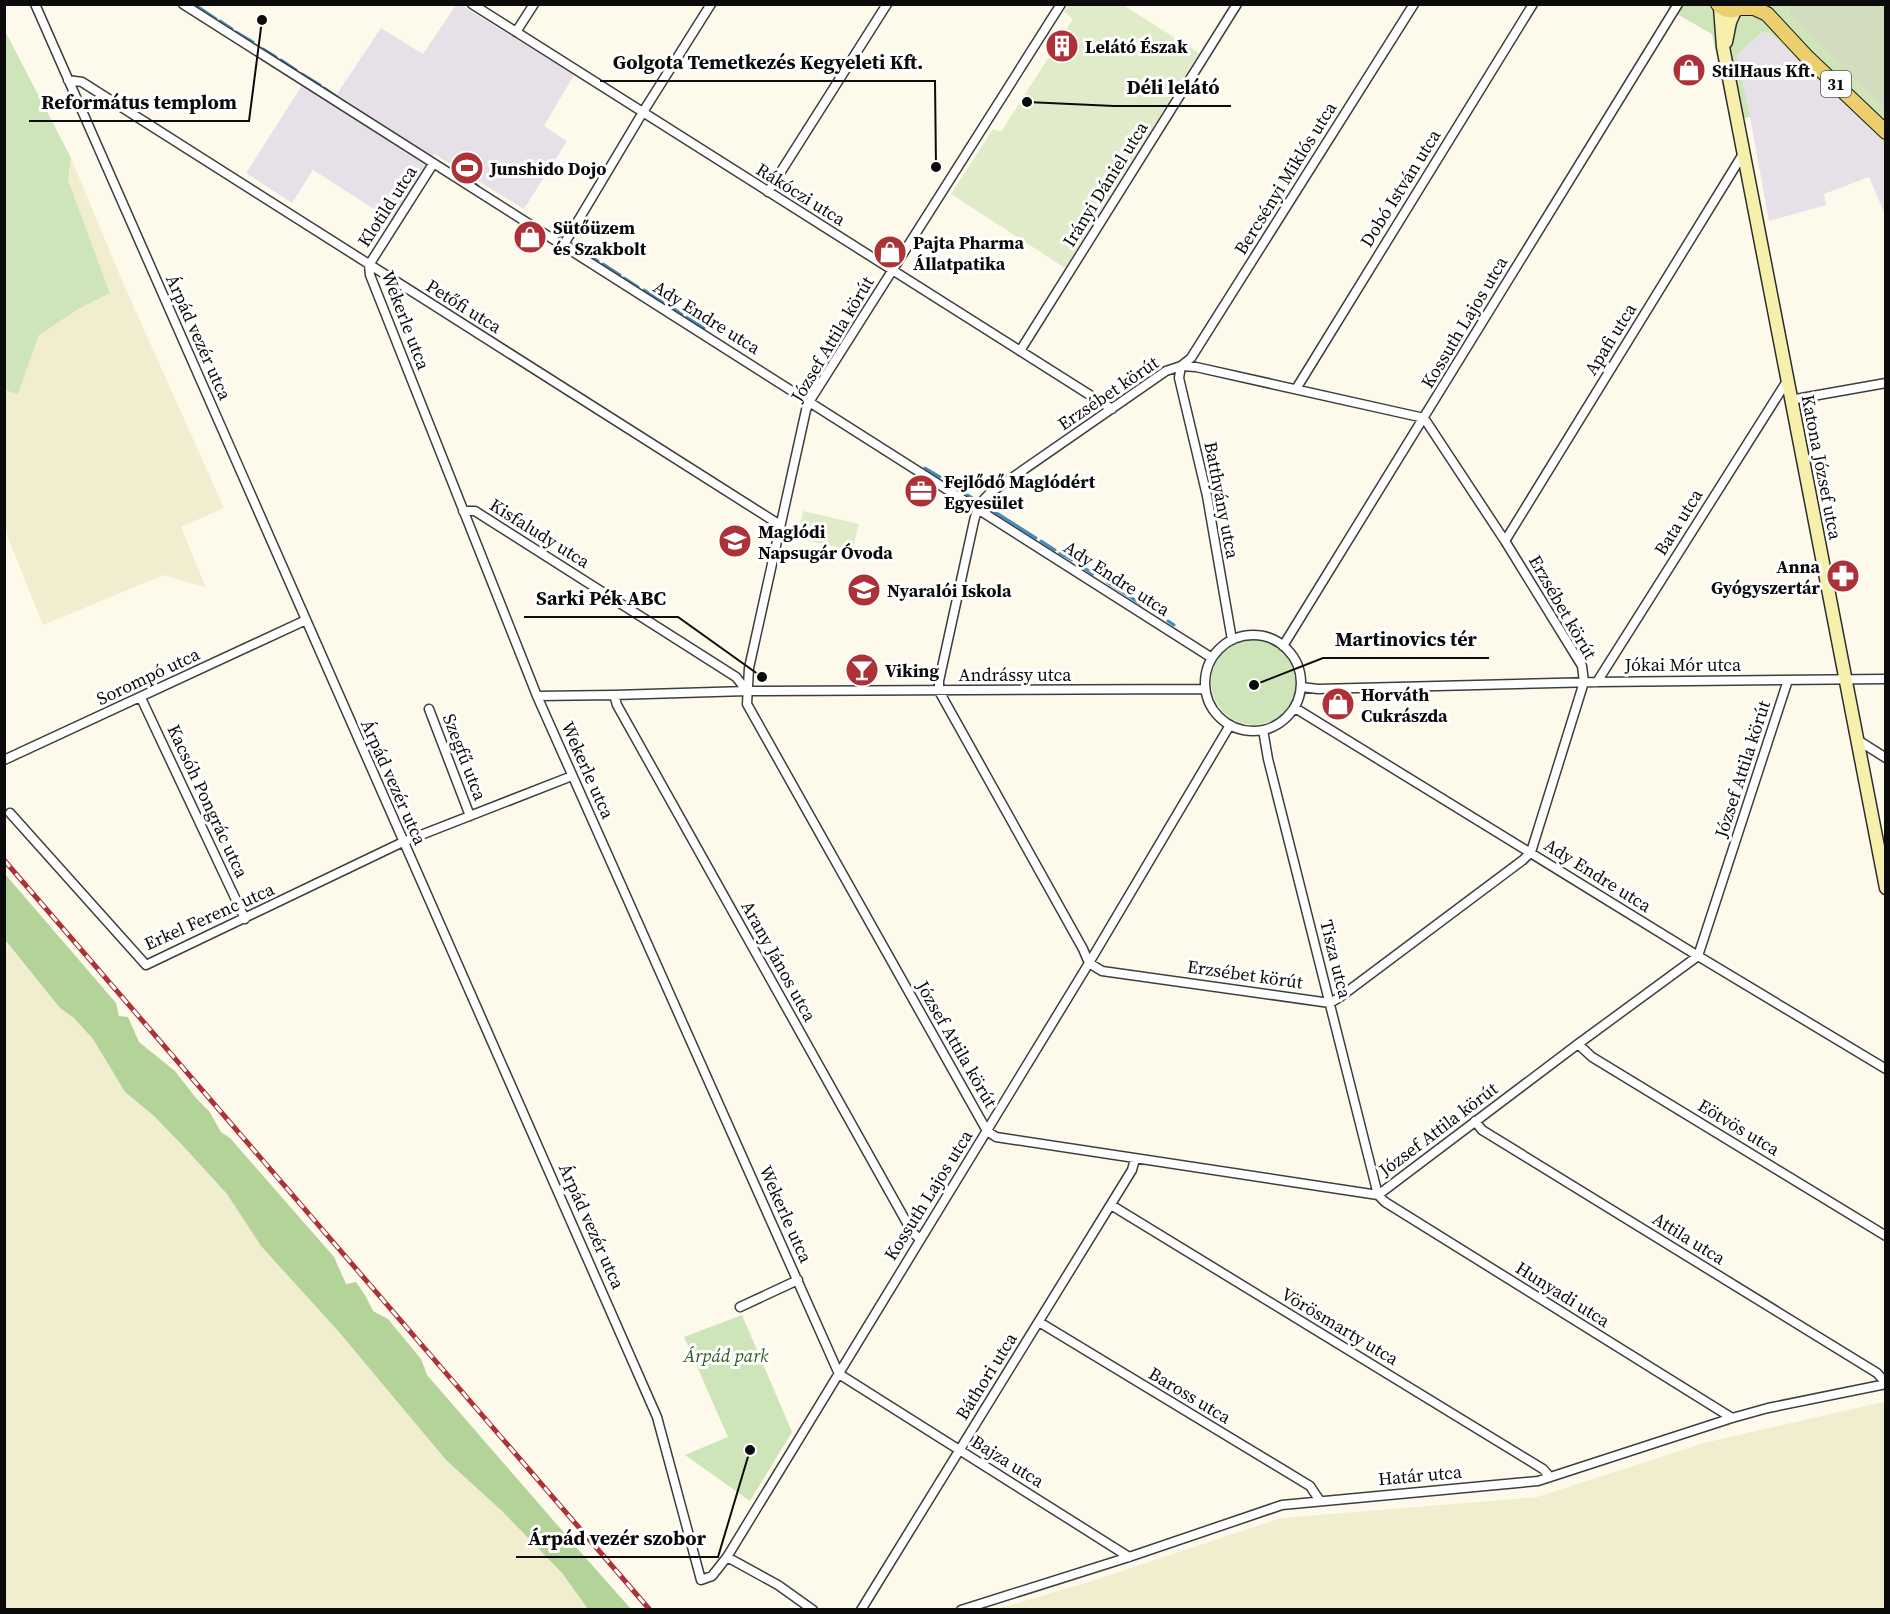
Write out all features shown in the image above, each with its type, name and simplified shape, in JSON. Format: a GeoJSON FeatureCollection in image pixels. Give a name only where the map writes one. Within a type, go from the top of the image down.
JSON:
{"type":"FeatureCollection","features":[{"type":"Feature","properties":{"kind":"main road","name":"31"},"geometry":{"type":"LineString","coordinates":[[1768,4],[1787,35]]}},
{"type":"Feature","properties":{"kind":"main road","name":"31"},"geometry":{"type":"LineString","coordinates":[[1719,6],[1727,11],[1754,8],[1767,14],[1806,56],[1886,132]]}},
{"type":"Feature","properties":{"kind":"main road","name":"Katona József utca"},"geometry":{"type":"LineString","coordinates":[[1719,6],[1721,40],[1855,739],[1886,888]]}},
{"type":"Feature","properties":{"kind":"main road","name":"Katona József utca"},"geometry":{"type":"LineString","coordinates":[[1725,52],[1728,32],[1740,8]]}},
{"type":"Feature","properties":{"kind":"street","name":"Árpád vezér utca"},"geometry":{"type":"LineString","coordinates":[[35,4],[657,1417],[701,1580]]}},
{"type":"Feature","properties":{"kind":"street","name":"Ady Endre utca"},"geometry":{"type":"LineString","coordinates":[[183,4],[1212,658]]}},
{"type":"Feature","properties":{"kind":"street","name":"Rákóczi utca"},"geometry":{"type":"LineString","coordinates":[[472,4],[1112,409]]}},
{"type":"Feature","properties":{"kind":"street"},"geometry":{"type":"LineString","coordinates":[[516,32],[534,4]]}},
{"type":"Feature","properties":{"kind":"street"},"geometry":{"type":"LineString","coordinates":[[563,246],[711,4]]}},
{"type":"Feature","properties":{"kind":"street"},"geometry":{"type":"LineString","coordinates":[[768,192],[887,4]]}},
{"type":"Feature","properties":{"kind":"street","name":"József Attila körút"},"geometry":{"type":"LineString","coordinates":[[1061,4],[809,402],[749,668],[747,691],[747,704],[987,1131],[996,1137],[1378,1195],[1698,956],[1788,680]]}},
{"type":"Feature","properties":{"kind":"street","name":"Irányi Dániel utca"},"geometry":{"type":"LineString","coordinates":[[1020,351],[1237,4]]}},
{"type":"Feature","properties":{"kind":"street","name":"Bercsényi Miklós utca"},"geometry":{"type":"LineString","coordinates":[[1181,366],[1191,358],[1414,4]]}},
{"type":"Feature","properties":{"kind":"street","name":"Dobó István utca"},"geometry":{"type":"LineString","coordinates":[[1296,389],[1533,4]]}},
{"type":"Feature","properties":{"kind":"street","name":"Kossuth Lajos utca"},"geometry":{"type":"LineString","coordinates":[[1283,646],[1678,4]]}},
{"type":"Feature","properties":{"kind":"street","name":"Kossuth Lajos utca"},"geometry":{"type":"LineString","coordinates":[[1672,14],[1686,4]]}},
{"type":"Feature","properties":{"kind":"street","name":"Petőfi utca"},"geometry":{"type":"LineString","coordinates":[[68,80],[82,82],[780,525]]}},
{"type":"Feature","properties":{"kind":"street","name":"Apafi utca"},"geometry":{"type":"LineString","coordinates":[[1505,542],[1743,154]]}},
{"type":"Feature","properties":{"kind":"street","name":"Klotild utca"},"geometry":{"type":"LineString","coordinates":[[369,265],[434,164]]}},
{"type":"Feature","properties":{"kind":"street","name":"Wekerle utca"},"geometry":{"type":"LineString","coordinates":[[369,265],[370,275],[537,696],[839,1374]]}},
{"type":"Feature","properties":{"kind":"street","name":"Erzsébet körút"},"geometry":{"type":"LineString","coordinates":[[977,508],[990,493],[1166,371],[1181,366],[1424,418],[1582,666],[1584,682],[1531,852]]}},
{"type":"Feature","properties":{"kind":"street","name":"Batthyány utca"},"geometry":{"type":"LineString","coordinates":[[1181,366],[1179,378],[1207,496],[1232,640]]}},
{"type":"Feature","properties":{"kind":"street","name":"Bata utca"},"geometry":{"type":"LineString","coordinates":[[1597,681],[1787,381]]}},
{"type":"Feature","properties":{"kind":"street"},"geometry":{"type":"LineString","coordinates":[[1790,400],[1886,383]]}},
{"type":"Feature","properties":{"kind":"street"},"geometry":{"type":"LineString","coordinates":[[977,508],[941,669],[939,691],[1089,963]]}},
{"type":"Feature","properties":{"kind":"street","name":"Kisfaludy utca"},"geometry":{"type":"LineString","coordinates":[[463,511],[475,512],[678,639],[736,677],[747,691]]}},
{"type":"Feature","properties":{"kind":"street","name":"Sorompó utca"},"geometry":{"type":"LineString","coordinates":[[4,760],[306,620]]}},
{"type":"Feature","properties":{"kind":"street"},"geometry":{"type":"LineString","coordinates":[[1245,636],[1272,639],[1283,646],[1294,658],[1300,672],[1301,687],[1294,708],[1281,722],[1263,730],[1250,731],[1230,726],[1218,716],[1210,704],[1205,689],[1205,678],[1212,658],[1232,640],[1245,636]]}},
{"type":"Feature","properties":{"kind":"street","name":"Jókai Mór utca"},"geometry":{"type":"LineString","coordinates":[[1301,687],[1318,689],[1597,681],[1886,679]]}},
{"type":"Feature","properties":{"kind":"street","name":"Andrássy utca"},"geometry":{"type":"LineString","coordinates":[[537,696],[747,691],[1205,689]]}},
{"type":"Feature","properties":{"kind":"street","name":"Arany János utca"},"geometry":{"type":"LineString","coordinates":[[614,695],[617,705],[912,1233],[920,1239]]}},
{"type":"Feature","properties":{"kind":"street","name":"Kacsóh Pongrác utca"},"geometry":{"type":"LineString","coordinates":[[141,698],[245,919]]}},
{"type":"Feature","properties":{"kind":"street","name":"Ady Endre utca"},"geometry":{"type":"LineString","coordinates":[[1294,708],[1886,1069]]}},
{"type":"Feature","properties":{"kind":"street","name":"Szegfű utca"},"geometry":{"type":"LineString","coordinates":[[429,710],[470,816]]}},
{"type":"Feature","properties":{"kind":"street","name":"Kossuth Lajos utca"},"geometry":{"type":"LineString","coordinates":[[701,1580],[712,1576],[727,1557],[1089,963],[1230,726]]}},
{"type":"Feature","properties":{"kind":"street","name":"Tisza utca"},"geometry":{"type":"LineString","coordinates":[[1263,730],[1268,759],[1378,1195]]}},
{"type":"Feature","properties":{"kind":"street"},"geometry":{"type":"LineString","coordinates":[[1855,739],[1886,758]]}},
{"type":"Feature","properties":{"kind":"street","name":"Szegfű utca"},"geometry":{"type":"LineString","coordinates":[[403,843],[573,776]]}},
{"type":"Feature","properties":{"kind":"street","name":"Erkel Ferenc utca"},"geometry":{"type":"LineString","coordinates":[[10,813],[146,965],[403,843]]}},
{"type":"Feature","properties":{"kind":"street"},"geometry":{"type":"LineString","coordinates":[[1330,1003],[1359,984],[1531,852]]}},
{"type":"Feature","properties":{"kind":"street","name":"Erzsébet körút"},"geometry":{"type":"LineString","coordinates":[[1089,963],[1102,971],[1330,1003]]}},
{"type":"Feature","properties":{"kind":"street","name":"Eötvös utca"},"geometry":{"type":"LineString","coordinates":[[1578,1044],[1592,1057],[1886,1236]]}},
{"type":"Feature","properties":{"kind":"street","name":"Attila utca"},"geometry":{"type":"LineString","coordinates":[[1475,1121],[1482,1130],[1878,1373],[1886,1383]]}},
{"type":"Feature","properties":{"kind":"street","name":"Báthori utca"},"geometry":{"type":"LineString","coordinates":[[861,1610],[1111,1205],[1132,1170],[1135,1159]]}},
{"type":"Feature","properties":{"kind":"street","name":"Hunyadi utca"},"geometry":{"type":"LineString","coordinates":[[1378,1195],[1385,1202],[1732,1418]]}},
{"type":"Feature","properties":{"kind":"street","name":"Vörösmarty utca"},"geometry":{"type":"LineString","coordinates":[[1111,1205],[1544,1469],[1550,1477]]}},
{"type":"Feature","properties":{"kind":"street","name":"Wekerle utca"},"geometry":{"type":"LineString","coordinates":[[740,1307],[798,1280]]}},
{"type":"Feature","properties":{"kind":"street","name":"Baross utca"},"geometry":{"type":"LineString","coordinates":[[1038,1322],[1310,1486],[1320,1501]]}},
{"type":"Feature","properties":{"kind":"street","name":"Bajza utca"},"geometry":{"type":"LineString","coordinates":[[839,1374],[1130,1557]]}},
{"type":"Feature","properties":{"kind":"street","name":"Határ utca"},"geometry":{"type":"LineString","coordinates":[[961,1610],[1130,1557],[1282,1505],[1538,1481],[1732,1418],[1886,1383]]}},
{"type":"Feature","properties":{"kind":"street"},"geometry":{"type":"LineString","coordinates":[[727,1557],[778,1586],[813,1610]]}},
{"type":"Feature","properties":{"kind":"shaded area"},"geometry":{"type":"Polygon","coordinates":[[[456,5],[461,5],[574,75],[544,126],[567,141],[524,209],[434,154],[393,221],[313,170],[292,203],[246,173],[306,79],[335,97],[381,28],[423,54],[456,5]]]}},
{"type":"Feature","properties":{"kind":"shaded area"},"geometry":{"type":"Polygon","coordinates":[[[1762,32],[1771,34],[1885,144],[1885,215],[1869,177],[1824,194],[1826,205],[1769,221],[1737,55],[1762,32]]]}},
{"type":"Feature","properties":{"kind":"shaded area"},"geometry":{"type":"Polygon","coordinates":[[[71,158],[124,285],[224,508],[181,527],[206,588],[164,575],[43,625],[5,530],[4,390],[18,394],[39,335],[80,308],[110,292],[68,180],[71,158]]]}},
{"type":"Feature","properties":{"kind":"shaded area"},"geometry":{"type":"Polygon","coordinates":[[[4,940],[60,1008],[74,1018],[93,1039],[125,1092],[154,1116],[227,1194],[261,1246],[339,1332],[446,1460],[503,1512],[562,1573],[588,1609],[5,1609],[4,940]]]}},
{"type":"Feature","properties":{"kind":"shaded area"},"geometry":{"type":"Polygon","coordinates":[[[1886,1403],[1885,1609],[997,1609],[1086,1583],[1281,1518],[1537,1497],[1704,1443],[1886,1403]]]}},
{"type":"Feature","properties":{"kind":"green space"},"geometry":{"type":"Polygon","coordinates":[[[1069,4],[1123,5],[1199,53],[1065,268],[951,194],[993,129],[1001,132],[1073,19],[1064,12],[1069,4]]]}},
{"type":"Feature","properties":{"kind":"green space"},"geometry":{"type":"Polygon","coordinates":[[[1670,4],[1783,5],[1793,20],[1885,111],[1885,144],[1771,34],[1762,32],[1737,55],[1750,117],[1730,121],[1712,34],[1668,9],[1670,4]]]}},
{"type":"Feature","properties":{"kind":"green space"},"geometry":{"type":"Polygon","coordinates":[[[1783,5],[1885,5],[1885,111],[1793,20],[1783,5]]]}},
{"type":"Feature","properties":{"kind":"green space"},"geometry":{"type":"Polygon","coordinates":[[[4,29],[71,158],[68,180],[110,293],[80,308],[39,335],[18,394],[4,390],[4,29]]]}},
{"type":"Feature","properties":{"kind":"green space"},"geometry":{"type":"Polygon","coordinates":[[[803,511],[859,524],[852,551],[797,538],[803,511]]]}},
{"type":"Feature","properties":{"kind":"green space"},"geometry":{"type":"Polygon","coordinates":[[[1254,639],[1271,642],[1285,651],[1294,665],[1297,682],[1294,699],[1285,713],[1271,722],[1254,725],[1237,722],[1223,713],[1214,699],[1211,682],[1214,665],[1223,651],[1237,642],[1254,639]]]}},
{"type":"Feature","properties":{"kind":"green space"},"geometry":{"type":"Polygon","coordinates":[[[5,874],[116,1003],[119,1016],[128,1017],[139,1042],[175,1071],[209,1111],[221,1132],[230,1138],[334,1257],[346,1284],[356,1282],[373,1311],[388,1319],[421,1359],[427,1375],[566,1535],[570,1547],[576,1547],[631,1609],[588,1609],[562,1573],[503,1512],[446,1460],[339,1332],[261,1246],[227,1194],[154,1116],[125,1092],[93,1039],[74,1018],[60,1008],[5,940],[5,874]]]}},
{"type":"Feature","properties":{"kind":"green space","name":"Árpád park"},"geometry":{"type":"Polygon","coordinates":[[[742,1315],[792,1432],[750,1501],[685,1455],[728,1437],[684,1337],[742,1315]]]}},
{"type":"Feature","properties":{"kind":"waterway"},"geometry":{"type":"LineString","coordinates":[[194,4],[216,19]]}},
{"type":"Feature","properties":{"kind":"waterway"},"geometry":{"type":"LineString","coordinates":[[220,21],[232,29]]}},
{"type":"Feature","properties":{"kind":"waterway"},"geometry":{"type":"LineString","coordinates":[[236,32],[253,42]]}},
{"type":"Feature","properties":{"kind":"waterway"},"geometry":{"type":"LineString","coordinates":[[263,49],[276,57]]}},
{"type":"Feature","properties":{"kind":"waterway"},"geometry":{"type":"LineString","coordinates":[[281,60],[296,70]]}},
{"type":"Feature","properties":{"kind":"waterway"},"geometry":{"type":"LineString","coordinates":[[302,74],[320,85]]}},
{"type":"Feature","properties":{"kind":"waterway"},"geometry":{"type":"LineString","coordinates":[[324,88],[337,97]]}},
{"type":"Feature","properties":{"kind":"waterway"},"geometry":{"type":"LineString","coordinates":[[468,179],[478,186]]}},
{"type":"Feature","properties":{"kind":"waterway"},"geometry":{"type":"LineString","coordinates":[[555,234],[563,239]]}},
{"type":"Feature","properties":{"kind":"waterway"},"geometry":{"type":"LineString","coordinates":[[570,243],[581,250]]}},
{"type":"Feature","properties":{"kind":"waterway"},"geometry":{"type":"LineString","coordinates":[[585,253],[598,261]]}},
{"type":"Feature","properties":{"kind":"waterway"},"geometry":{"type":"LineString","coordinates":[[603,264],[620,275]]}},
{"type":"Feature","properties":{"kind":"waterway"},"geometry":{"type":"LineString","coordinates":[[624,278],[638,287]]}},
{"type":"Feature","properties":{"kind":"waterway"},"geometry":{"type":"LineString","coordinates":[[644,290],[663,302]]}},
{"type":"Feature","properties":{"kind":"waterway"},"geometry":{"type":"LineString","coordinates":[[668,305],[682,314]]}},
{"type":"Feature","properties":{"kind":"waterway"},"geometry":{"type":"LineString","coordinates":[[687,317],[704,328]]}},
{"type":"Feature","properties":{"kind":"waterway"},"geometry":{"type":"LineString","coordinates":[[925,468],[940,477]]}},
{"type":"Feature","properties":{"kind":"waterway"},"geometry":{"type":"LineString","coordinates":[[944,480],[957,488]]}},
{"type":"Feature","properties":{"kind":"waterway"},"geometry":{"type":"LineString","coordinates":[[961,491],[976,500]]}},
{"type":"Feature","properties":{"kind":"waterway"},"geometry":{"type":"LineString","coordinates":[[984,505],[1036,538]]}},
{"type":"Feature","properties":{"kind":"waterway"},"geometry":{"type":"LineString","coordinates":[[1041,541],[1055,550]]}},
{"type":"Feature","properties":{"kind":"waterway"},"geometry":{"type":"LineString","coordinates":[[1060,553],[1072,560]]}},
{"type":"Feature","properties":{"kind":"waterway"},"geometry":{"type":"LineString","coordinates":[[1083,567],[1093,574]]}},
{"type":"Feature","properties":{"kind":"waterway"},"geometry":{"type":"LineString","coordinates":[[1107,582],[1141,604]]}},
{"type":"Feature","properties":{"kind":"waterway"},"geometry":{"type":"LineString","coordinates":[[1168,621],[1174,625]]}},
{"type":"Feature","properties":{"kind":"railway"},"geometry":{"type":"LineString","coordinates":[[4,860],[650,1610]]}},
{"type":"Feature","properties":{"kind":"place","name":"Református templom"},"geometry":{"type":"Point","coordinates":[262,20]}},
{"type":"Feature","properties":{"kind":"place","name":"Lelátó Észak"},"geometry":{"type":"Point","coordinates":[1062,46]}},
{"type":"Feature","properties":{"kind":"place","name":"StilHaus Kft."},"geometry":{"type":"Point","coordinates":[1689,70]}},
{"type":"Feature","properties":{"kind":"place","name":"Déli lelátó"},"geometry":{"type":"Point","coordinates":[1027,102]}},
{"type":"Feature","properties":{"kind":"place","name":"Golgota Temetkezés Kegyeleti Kft."},"geometry":{"type":"Point","coordinates":[936,167]}},
{"type":"Feature","properties":{"kind":"place","name":"Junshido Dojo"},"geometry":{"type":"Point","coordinates":[467,168]}},
{"type":"Feature","properties":{"kind":"place","name":"Sütőüzem és Szakbolt"},"geometry":{"type":"Point","coordinates":[530,237]}},
{"type":"Feature","properties":{"kind":"place","name":"Pajta Pharma Állatpatika"},"geometry":{"type":"Point","coordinates":[890,252]}},
{"type":"Feature","properties":{"kind":"place","name":"Fejlődő Maglódért Egyesület"},"geometry":{"type":"Point","coordinates":[921,491]}},
{"type":"Feature","properties":{"kind":"place","name":"Maglódi Napsugár Óvoda"},"geometry":{"type":"Point","coordinates":[735,541]}},
{"type":"Feature","properties":{"kind":"place","name":"Anna Gyógyszertár"},"geometry":{"type":"Point","coordinates":[1843,576]}},
{"type":"Feature","properties":{"kind":"place","name":"Nyaralói Iskola"},"geometry":{"type":"Point","coordinates":[864,590]}},
{"type":"Feature","properties":{"kind":"place","name":"Viking"},"geometry":{"type":"Point","coordinates":[862,670]}},
{"type":"Feature","properties":{"kind":"place","name":"Sarki Pék ABC"},"geometry":{"type":"Point","coordinates":[762,677]}},
{"type":"Feature","properties":{"kind":"place","name":"Martinovics tér"},"geometry":{"type":"Point","coordinates":[1254,685]}},
{"type":"Feature","properties":{"kind":"place","name":"Horváth Cukrászda"},"geometry":{"type":"Point","coordinates":[1338,704]}},
{"type":"Feature","properties":{"kind":"place","name":"Árpád vezér szobor"},"geometry":{"type":"Point","coordinates":[750,1450]}}]}
